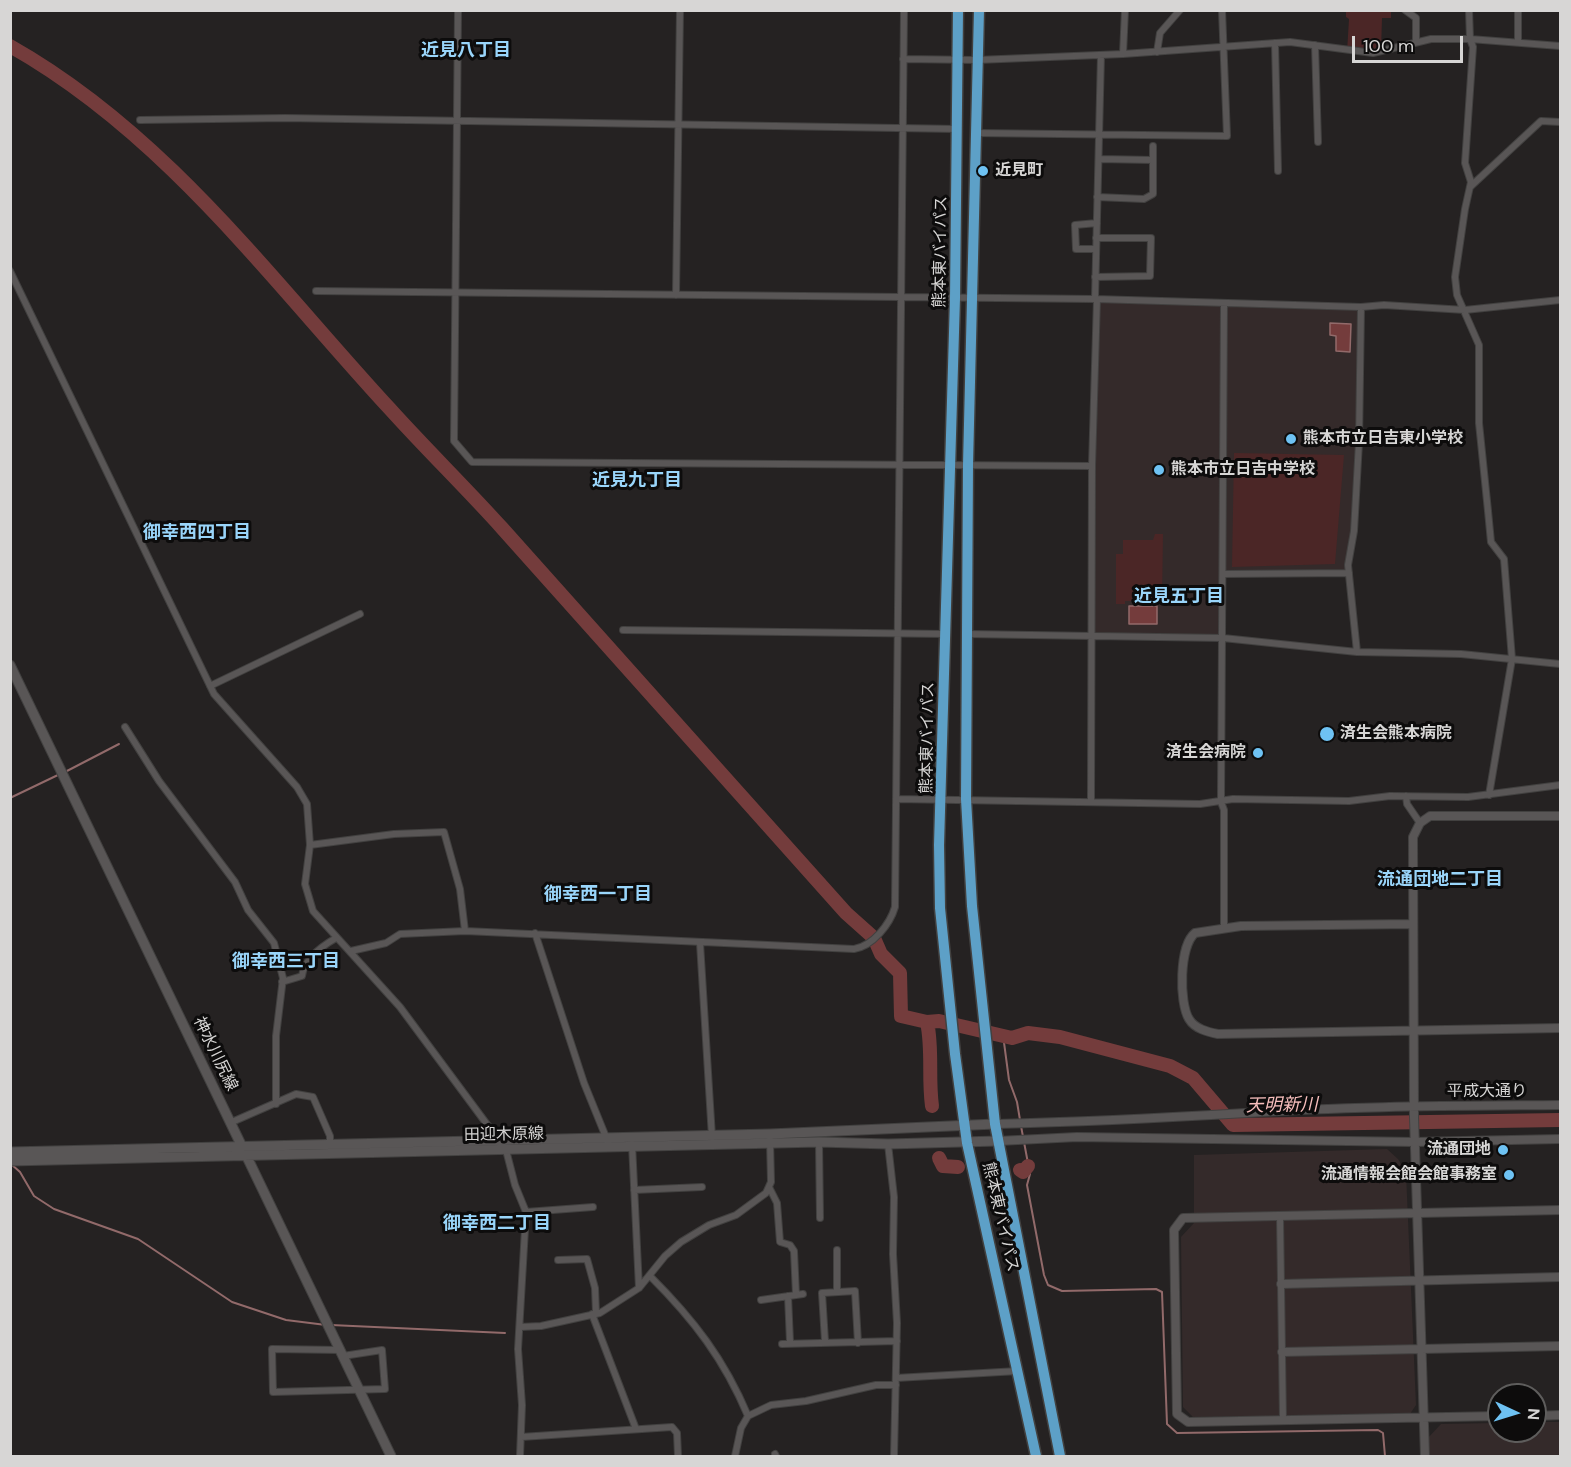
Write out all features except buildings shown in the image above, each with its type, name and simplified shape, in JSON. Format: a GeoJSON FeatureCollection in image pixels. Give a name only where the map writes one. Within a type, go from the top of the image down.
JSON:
{"type":"FeatureCollection","features":[{"type":"Feature","properties":{"kind":"highway","name":"熊本東バイパス"},"geometry":{"type":"LineString","coordinates":[[959,10],[955,298],[940,908],[967,1143],[1036,1456]]}},
{"type":"Feature","properties":{"kind":"highway","name":"熊本東バイパス"},"geometry":{"type":"LineString","coordinates":[[979,10],[975,133],[974,298],[968,465],[966,799],[972,906],[985,1049],[995,1124],[1060,1456]]}},
{"type":"Feature","properties":{"kind":"main road","name":"神水川尻線"},"geometry":{"type":"LineString","coordinates":[[10,665],[391,1456]]}},
{"type":"Feature","properties":{"kind":"main road","name":"田迎木原線"},"geometry":{"type":"LineString","coordinates":[[13,1157],[243,1145],[770,1139],[995,1124]]}},
{"type":"Feature","properties":{"kind":"main road","name":"田迎木原線"},"geometry":{"type":"LineString","coordinates":[[770,1139],[888,1144],[998,1141]]}},
{"type":"Feature","properties":{"kind":"main road","name":"田迎木原線"},"geometry":{"type":"LineString","coordinates":[[13,1157],[248,1156],[506,1150],[608,1142]]}},
{"type":"Feature","properties":{"kind":"street"},"geometry":{"type":"LineString","coordinates":[[458,10],[454,441],[472,462],[1092,466]]}},
{"type":"Feature","properties":{"kind":"street"},"geometry":{"type":"LineString","coordinates":[[676,295],[680,10]]}},
{"type":"Feature","properties":{"kind":"street"},"geometry":{"type":"LineString","coordinates":[[351,951],[386,943],[400,934],[465,931],[700,943],[862,948],[891,921],[895,907],[904,10]]}},
{"type":"Feature","properties":{"kind":"street"},"geometry":{"type":"LineString","coordinates":[[1123,54],[1125,10]]}},
{"type":"Feature","properties":{"kind":"street"},"geometry":{"type":"LineString","coordinates":[[1157,52],[1161,33],[1180,10]]}},
{"type":"Feature","properties":{"kind":"street"},"geometry":{"type":"LineString","coordinates":[[975,133],[1227,136],[1222,10]]}},
{"type":"Feature","properties":{"kind":"street"},"geometry":{"type":"LineString","coordinates":[[1405,10],[1416,18],[1416,41]]}},
{"type":"Feature","properties":{"kind":"street"},"geometry":{"type":"LineString","coordinates":[[1469,10],[1470,39],[1473,47],[1465,163],[1470,187],[1464,209],[1455,277],[1457,295],[1479,345],[1479,423],[1491,542],[1504,559],[1512,658],[1489,795]]}},
{"type":"Feature","properties":{"kind":"street"},"geometry":{"type":"LineString","coordinates":[[1518,10],[1518,42]]}},
{"type":"Feature","properties":{"kind":"street"},"geometry":{"type":"LineString","coordinates":[[903,58],[977,60],[1101,55],[1275,42],[1373,53],[1416,41],[1470,39],[1560,46]]}},
{"type":"Feature","properties":{"kind":"street"},"geometry":{"type":"LineString","coordinates":[[1275,42],[1278,171]]}},
{"type":"Feature","properties":{"kind":"street"},"geometry":{"type":"LineString","coordinates":[[1315,45],[1318,142]]}},
{"type":"Feature","properties":{"kind":"street"},"geometry":{"type":"LineString","coordinates":[[1091,801],[1092,466],[1101,55]]}},
{"type":"Feature","properties":{"kind":"street"},"geometry":{"type":"LineString","coordinates":[[140,120],[457,121],[958,129]]}},
{"type":"Feature","properties":{"kind":"street"},"geometry":{"type":"LineString","coordinates":[[1470,187],[1541,121],[1560,122]]}},
{"type":"Feature","properties":{"kind":"street"},"geometry":{"type":"LineString","coordinates":[[1097,198],[1144,199],[1153,194],[1153,146]]}},
{"type":"Feature","properties":{"kind":"street"},"geometry":{"type":"LineString","coordinates":[[1099,159],[1153,160]]}},
{"type":"Feature","properties":{"kind":"street"},"geometry":{"type":"LineString","coordinates":[[1096,249],[1076,249],[1075,225],[1097,223]]}},
{"type":"Feature","properties":{"kind":"street"},"geometry":{"type":"LineString","coordinates":[[1095,277],[1150,276],[1151,257],[1151,238],[1096,238]]}},
{"type":"Feature","properties":{"kind":"street"},"geometry":{"type":"LineString","coordinates":[[10,271],[210,686],[297,788],[307,804],[310,845],[306,893],[313,911],[400,1007],[506,1150],[515,1185],[526,1212],[520,1326],[520,1456]]}},
{"type":"Feature","properties":{"kind":"street"},"geometry":{"type":"LineString","coordinates":[[316,291],[1096,299],[1361,307],[1384,305],[1465,310],[1560,300]]}},
{"type":"Feature","properties":{"kind":"street"},"geometry":{"type":"LineString","coordinates":[[1224,303],[1221,802],[1224,810],[1224,928]]}},
{"type":"Feature","properties":{"kind":"street"},"geometry":{"type":"LineString","coordinates":[[1357,652],[1349,573],[1359,448],[1361,307]]}},
{"type":"Feature","properties":{"kind":"street"},"geometry":{"type":"LineString","coordinates":[[1223,574],[1349,573]]}},
{"type":"Feature","properties":{"kind":"street"},"geometry":{"type":"LineString","coordinates":[[210,686],[360,614]]}},
{"type":"Feature","properties":{"kind":"street"},"geometry":{"type":"LineString","coordinates":[[623,630],[946,634]]}},
{"type":"Feature","properties":{"kind":"street"},"geometry":{"type":"LineString","coordinates":[[966,634],[1223,638],[1357,652],[1461,654],[1560,664]]}},
{"type":"Feature","properties":{"kind":"street"},"geometry":{"type":"LineString","coordinates":[[125,727],[159,781],[235,882],[248,910],[274,942],[282,982],[276,1036],[276,1104]]}},
{"type":"Feature","properties":{"kind":"street"},"geometry":{"type":"LineString","coordinates":[[896,799],[1349,801],[1406,796],[1468,797],[1560,785]]}},
{"type":"Feature","properties":{"kind":"street"},"geometry":{"type":"LineString","coordinates":[[1406,796],[1407,804],[1420,823]]}},
{"type":"Feature","properties":{"kind":"street"},"geometry":{"type":"LineString","coordinates":[[1425,1456],[1414,1117],[1412,846],[1415,830],[1430,816],[1447,814],[1560,816]]}},
{"type":"Feature","properties":{"kind":"street"},"geometry":{"type":"LineString","coordinates":[[310,845],[394,834],[444,832],[460,889],[465,931]]}},
{"type":"Feature","properties":{"kind":"street"},"geometry":{"type":"LineString","coordinates":[[1412,924],[1224,928],[1195,933],[1185,948],[1183,958],[1185,1004],[1190,1020],[1203,1031],[1218,1034],[1560,1028]]}},
{"type":"Feature","properties":{"kind":"street"},"geometry":{"type":"LineString","coordinates":[[535,933],[584,1083],[608,1142]]}},
{"type":"Feature","properties":{"kind":"street"},"geometry":{"type":"LineString","coordinates":[[282,982],[302,976],[303,968],[313,956],[336,938]]}},
{"type":"Feature","properties":{"kind":"street"},"geometry":{"type":"LineString","coordinates":[[700,943],[713,1140]]}},
{"type":"Feature","properties":{"kind":"street"},"geometry":{"type":"LineString","coordinates":[[232,1122],[296,1094],[313,1097],[330,1136],[330,1144]]}},
{"type":"Feature","properties":{"kind":"street","name":"平成大通り"},"geometry":{"type":"LineString","coordinates":[[995,1124],[1076,1123],[1414,1106],[1560,1105]]}},
{"type":"Feature","properties":{"kind":"street"},"geometry":{"type":"LineString","coordinates":[[998,1141],[1077,1137],[1560,1139]]}},
{"type":"Feature","properties":{"kind":"street"},"geometry":{"type":"LineString","coordinates":[[520,1326],[541,1326],[594,1313],[618,1303],[639,1288],[665,1256],[681,1242],[709,1225],[736,1215],[766,1194],[769,1187],[770,1139]]}},
{"type":"Feature","properties":{"kind":"street"},"geometry":{"type":"LineString","coordinates":[[632,1142],[639,1288]]}},
{"type":"Feature","properties":{"kind":"street"},"geometry":{"type":"LineString","coordinates":[[819,1142],[820,1218]]}},
{"type":"Feature","properties":{"kind":"street"},"geometry":{"type":"LineString","coordinates":[[888,1144],[894,1197],[893,1254],[897,1341],[894,1456]]}},
{"type":"Feature","properties":{"kind":"street"},"geometry":{"type":"LineString","coordinates":[[634,1190],[702,1187]]}},
{"type":"Feature","properties":{"kind":"street"},"geometry":{"type":"LineString","coordinates":[[761,1300],[800,1295],[794,1251],[790,1245],[780,1242],[777,1203],[769,1187]]}},
{"type":"Feature","properties":{"kind":"street"},"geometry":{"type":"LineString","coordinates":[[526,1212],[593,1208]]}},
{"type":"Feature","properties":{"kind":"street"},"geometry":{"type":"LineString","coordinates":[[1487,1416],[1188,1422],[1177,1414],[1174,1230],[1183,1218],[1560,1210]]}},
{"type":"Feature","properties":{"kind":"street"},"geometry":{"type":"LineString","coordinates":[[1280,1216],[1282,1420]]}},
{"type":"Feature","properties":{"kind":"street"},"geometry":{"type":"LineString","coordinates":[[837,1250],[837,1292]]}},
{"type":"Feature","properties":{"kind":"street"},"geometry":{"type":"LineString","coordinates":[[558,1260],[587,1260],[595,1288],[594,1313],[636,1429]]}},
{"type":"Feature","properties":{"kind":"street"},"geometry":{"type":"LineString","coordinates":[[650,1276],[680,1306],[724,1364],[748,1416]]}},
{"type":"Feature","properties":{"kind":"street"},"geometry":{"type":"LineString","coordinates":[[1281,1284],[1560,1277]]}},
{"type":"Feature","properties":{"kind":"street"},"geometry":{"type":"LineString","coordinates":[[825,1341],[822,1293],[855,1291],[858,1343]]}},
{"type":"Feature","properties":{"kind":"street"},"geometry":{"type":"LineString","coordinates":[[788,1296],[786,1343],[825,1341],[832,1345],[897,1341]]}},
{"type":"Feature","properties":{"kind":"street"},"geometry":{"type":"LineString","coordinates":[[1282,1352],[1560,1346]]}},
{"type":"Feature","properties":{"kind":"street"},"geometry":{"type":"LineString","coordinates":[[272,1349],[341,1353],[382,1350],[385,1389],[273,1392],[272,1349]]}},
{"type":"Feature","properties":{"kind":"street"},"geometry":{"type":"LineString","coordinates":[[735,1456],[741,1428],[748,1416],[771,1405],[806,1401],[896,1381],[1018,1371]]}},
{"type":"Feature","properties":{"kind":"street"},"geometry":{"type":"LineString","coordinates":[[521,1437],[672,1427],[676,1433],[678,1456]]}},
{"type":"Feature","properties":{"kind":"shaded area"},"geometry":{"type":"Polygon","coordinates":[[[1346,11],[1391,11],[1391,18],[1382,18],[1381,51],[1347,52],[1349,19],[1346,17],[1346,11]]]}},
{"type":"Feature","properties":{"kind":"shaded area"},"geometry":{"type":"Polygon","coordinates":[[[1097,299],[1361,307],[1359,442],[1349,573],[1223,574],[1223,638],[1091,637],[1097,299]]]}},
{"type":"Feature","properties":{"kind":"shaded area"},"geometry":{"type":"Polygon","coordinates":[[[1330,323],[1351,324],[1350,352],[1336,351],[1336,336],[1330,335],[1330,323]]]}},
{"type":"Feature","properties":{"kind":"shaded area"},"geometry":{"type":"Polygon","coordinates":[[[1234,453],[1344,455],[1335,564],[1232,567],[1234,453]]]}},
{"type":"Feature","properties":{"kind":"shaded area"},"geometry":{"type":"Polygon","coordinates":[[[1155,534],[1163,534],[1162,601],[1125,601],[1125,604],[1116,604],[1116,554],[1123,554],[1123,540],[1153,540],[1155,534]]]}},
{"type":"Feature","properties":{"kind":"shaded area"},"geometry":{"type":"Polygon","coordinates":[[[1129,606],[1157,606],[1157,624],[1129,624],[1129,606]]]}},
{"type":"Feature","properties":{"kind":"shaded area"},"geometry":{"type":"Polygon","coordinates":[[[1387,1149],[1398,1159],[1406,1173],[1416,1405],[1410,1414],[1193,1417],[1183,1407],[1181,1237],[1194,1223],[1194,1155],[1387,1149]]]}},
{"type":"Feature","properties":{"kind":"shaded area"},"geometry":{"type":"Polygon","coordinates":[[[1547,1422],[1560,1422],[1560,1456],[1428,1456],[1427,1439],[1441,1424],[1487,1423],[1487,1443],[1547,1443],[1547,1422]]]}},
{"type":"Feature","properties":{"kind":"waterway"},"geometry":{"type":"LineString","coordinates":[[10,46],[66,82],[118,122],[214,212],[390,409],[545,576],[846,913],[874,938],[881,954],[900,973],[901,1016],[927,1022],[932,1106]]}},
{"type":"Feature","properties":{"kind":"waterway"},"geometry":{"type":"LineString","coordinates":[[65,772],[119,744]]}},
{"type":"Feature","properties":{"kind":"waterway"},"geometry":{"type":"LineString","coordinates":[[10,798],[60,774]]}},
{"type":"Feature","properties":{"kind":"waterway","name":"天明新川"},"geometry":{"type":"LineString","coordinates":[[927,1022],[939,1021],[1012,1038],[1028,1033],[1060,1037],[1170,1066],[1193,1078],[1233,1125],[1560,1120]]}},
{"type":"Feature","properties":{"kind":"waterway"},"geometry":{"type":"LineString","coordinates":[[1003,1035],[1009,1080],[1017,1102],[1020,1120]]}},
{"type":"Feature","properties":{"kind":"waterway"},"geometry":{"type":"LineString","coordinates":[[1021,1126],[1030,1174],[1027,1185],[1044,1275],[1048,1285],[1062,1291],[1156,1289],[1162,1292],[1167,1424],[1177,1433],[1378,1430],[1383,1433],[1385,1456]]}},
{"type":"Feature","properties":{"kind":"waterway"},"geometry":{"type":"LineString","coordinates":[[939,1158],[943,1166],[958,1167]]}},
{"type":"Feature","properties":{"kind":"waterway"},"geometry":{"type":"LineString","coordinates":[[11,1164],[20,1172],[34,1196],[54,1209],[138,1239],[232,1302],[286,1320],[326,1325]]}},
{"type":"Feature","properties":{"kind":"waterway"},"geometry":{"type":"LineString","coordinates":[[1020,1170],[1023,1172],[1028,1166]]}},
{"type":"Feature","properties":{"kind":"waterway"},"geometry":{"type":"LineString","coordinates":[[331,1325],[505,1333]]}},
{"type":"Feature","properties":{"kind":"place","name":"近見町"},"geometry":{"type":"Point","coordinates":[983,171]}},
{"type":"Feature","properties":{"kind":"place","name":"熊本市立日吉東小学校"},"geometry":{"type":"Point","coordinates":[1291,439]}},
{"type":"Feature","properties":{"kind":"place","name":"熊本市立日吉中学校"},"geometry":{"type":"Point","coordinates":[1159,470]}},
{"type":"Feature","properties":{"kind":"place","name":"済生会熊本病院"},"geometry":{"type":"Point","coordinates":[1327,734]}},
{"type":"Feature","properties":{"kind":"place","name":"済生会病院"},"geometry":{"type":"Point","coordinates":[1258,753]}},
{"type":"Feature","properties":{"kind":"place","name":"流通団地"},"geometry":{"type":"Point","coordinates":[1503,1150]}},
{"type":"Feature","properties":{"kind":"place","name":"流通情報会館会館事務室"},"geometry":{"type":"Point","coordinates":[1509,1175]}},
{"type":"Feature","properties":{"kind":"district","name":"近見八丁目"},"geometry":{"type":"Point","coordinates":[466,51]}},
{"type":"Feature","properties":{"kind":"district","name":"近見九丁目"},"geometry":{"type":"Point","coordinates":[637,481]}},
{"type":"Feature","properties":{"kind":"district","name":"御幸西四丁目"},"geometry":{"type":"Point","coordinates":[197,533]}},
{"type":"Feature","properties":{"kind":"district","name":"近見五丁目"},"geometry":{"type":"Point","coordinates":[1179,597]}},
{"type":"Feature","properties":{"kind":"district","name":"流通団地二丁目"},"geometry":{"type":"Point","coordinates":[1440,880]}},
{"type":"Feature","properties":{"kind":"district","name":"御幸西一丁目"},"geometry":{"type":"Point","coordinates":[598,895]}},
{"type":"Feature","properties":{"kind":"district","name":"御幸西三丁目"},"geometry":{"type":"Point","coordinates":[286,962]}},
{"type":"Feature","properties":{"kind":"district","name":"御幸西二丁目"},"geometry":{"type":"Point","coordinates":[497,1224]}}]}
